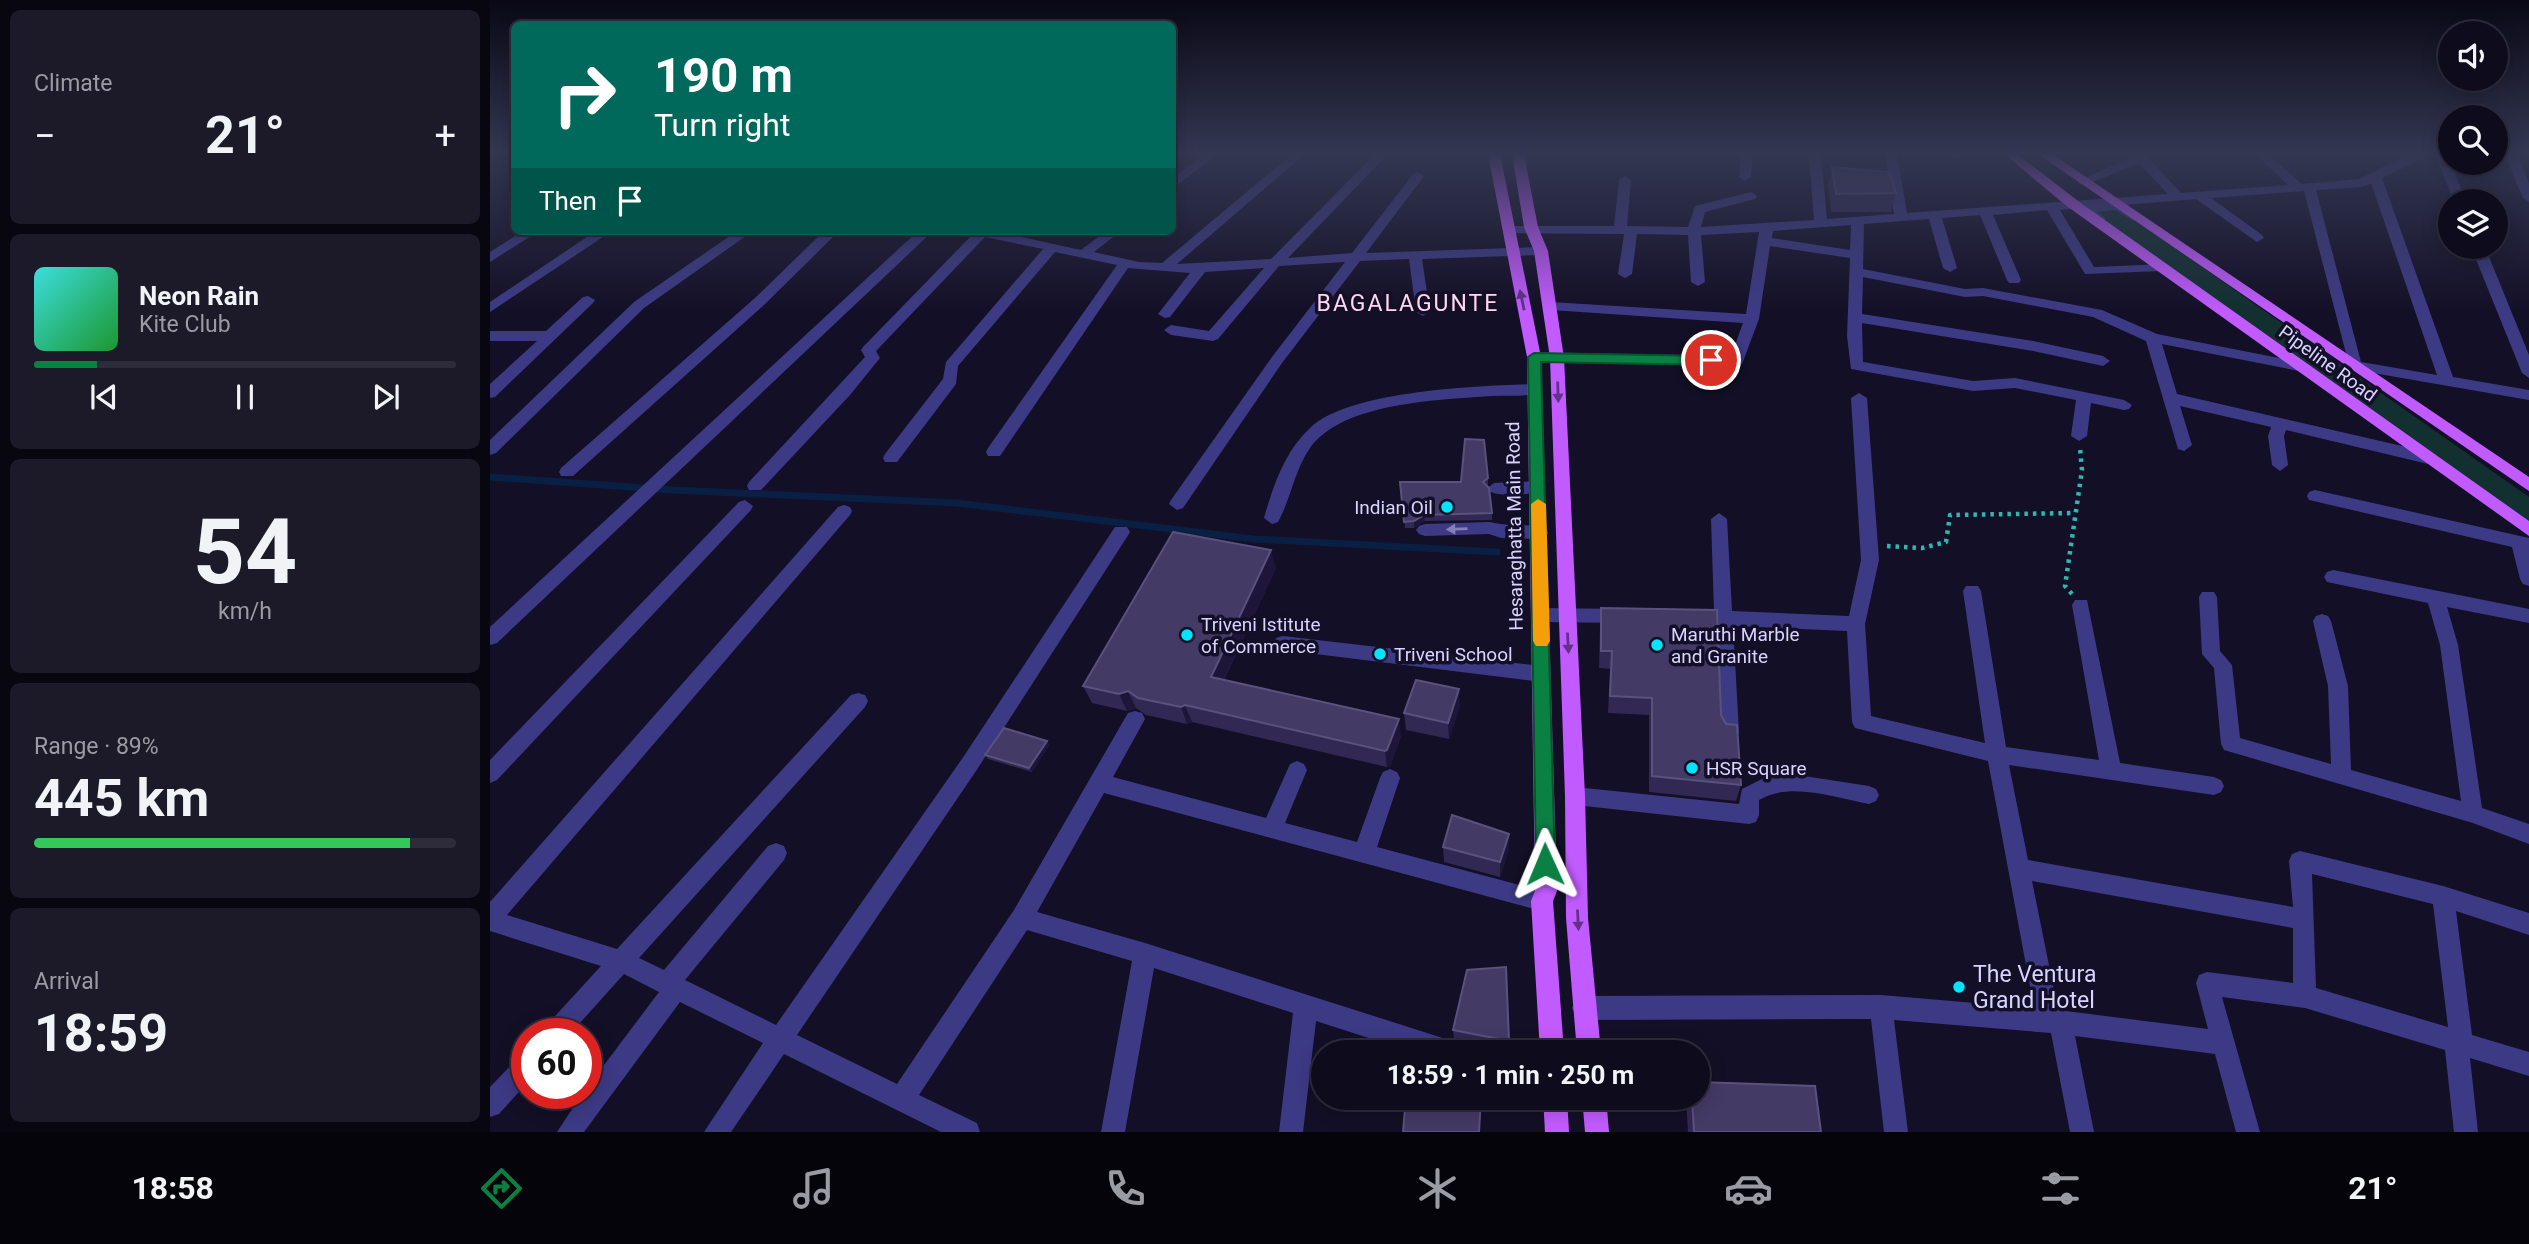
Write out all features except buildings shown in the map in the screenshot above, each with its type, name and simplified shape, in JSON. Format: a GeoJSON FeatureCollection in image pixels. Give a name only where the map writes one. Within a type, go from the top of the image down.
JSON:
{"type":"FeatureCollection","features":[{"type":"Feature","properties":{"kind":"main road","name":"Hesaraghatta Main Road"},"geometry":{"type":"LineString","coordinates":[[1504,207],[1534,357],[1546,891],[1542,901],[1551,1040]]}},
{"type":"Feature","properties":{"kind":"main road"},"geometry":{"type":"LineString","coordinates":[[1527,207],[1531,227],[1541,251],[1557,358],[1575,796],[1577,918],[1588,1040]]}},
{"type":"Feature","properties":{"kind":"main road","name":"Pipeline Road"},"geometry":{"type":"LineString","coordinates":[[2077,207],[2428,458],[2526,539]]}},
{"type":"Feature","properties":{"kind":"main road","name":"Pipeline Road"},"geometry":{"type":"LineString","coordinates":[[2121,207],[2529,487]]}},
{"type":"Feature","properties":{"kind":"main road"},"geometry":{"type":"LineString","coordinates":[[1556,1110],[1557,1132]]}},
{"type":"Feature","properties":{"kind":"main road"},"geometry":{"type":"LineString","coordinates":[[1595,1110],[1597,1132]]}},
{"type":"Feature","properties":{"kind":"street"},"geometry":{"type":"LineString","coordinates":[[1165,268],[1237,207]]}},
{"type":"Feature","properties":{"kind":"street"},"geometry":{"type":"LineString","coordinates":[[1171,330],[1213,336],[1275,263],[1330,207]]}},
{"type":"Feature","properties":{"kind":"street"},"geometry":{"type":"LineString","coordinates":[[1177,504],[1278,360],[1394,207]]}},
{"type":"Feature","properties":{"kind":"street"},"geometry":{"type":"LineString","coordinates":[[1625,207],[1625,274]]}},
{"type":"Feature","properties":{"kind":"street"},"geometry":{"type":"LineString","coordinates":[[1699,282],[1695,232],[1699,209],[1708,207]]}},
{"type":"Feature","properties":{"kind":"street"},"geometry":{"type":"LineString","coordinates":[[1820,207],[1821,222]]}},
{"type":"Feature","properties":{"kind":"street"},"geometry":{"type":"LineString","coordinates":[[1899,207],[1901,217]]}},
{"type":"Feature","properties":{"kind":"street"},"geometry":{"type":"LineString","coordinates":[[1508,229],[1531,227],[1695,232],[2040,207]]}},
{"type":"Feature","properties":{"kind":"street"},"geometry":{"type":"LineString","coordinates":[[2051,207],[2090,271],[2085,286]]}},
{"type":"Feature","properties":{"kind":"street"},"geometry":{"type":"LineString","coordinates":[[2108,207],[2085,209],[2529,523]]}},
{"type":"Feature","properties":{"kind":"street"},"geometry":{"type":"LineString","coordinates":[[2118,207],[2529,487]]}},
{"type":"Feature","properties":{"kind":"street"},"geometry":{"type":"LineString","coordinates":[[2214,207],[2257,238]]}},
{"type":"Feature","properties":{"kind":"street"},"geometry":{"type":"LineString","coordinates":[[2310,207],[2355,366],[2446,380],[2528,397]]}},
{"type":"Feature","properties":{"kind":"street"},"geometry":{"type":"LineString","coordinates":[[2386,207],[2446,380]]}},
{"type":"Feature","properties":{"kind":"street"},"geometry":{"type":"LineString","coordinates":[[1985,211],[2014,280]]}},
{"type":"Feature","properties":{"kind":"street"},"geometry":{"type":"LineString","coordinates":[[1934,214],[1950,268]]}},
{"type":"Feature","properties":{"kind":"street"},"geometry":{"type":"LineString","coordinates":[[1858,219],[1856,366],[1973,386],[2015,383],[2124,405]]}},
{"type":"Feature","properties":{"kind":"street"},"geometry":{"type":"LineString","coordinates":[[1534,357],[1737,360],[1752,319],[1767,226]]}},
{"type":"Feature","properties":{"kind":"street"},"geometry":{"type":"LineString","coordinates":[[490,258],[526,235]]}},
{"type":"Feature","properties":{"kind":"street"},"geometry":{"type":"LineString","coordinates":[[490,308],[599,235]]}},
{"type":"Feature","properties":{"kind":"street"},"geometry":{"type":"LineString","coordinates":[[490,449],[639,305],[740,235]]}},
{"type":"Feature","properties":{"kind":"street"},"geometry":{"type":"LineString","coordinates":[[567,472],[760,301],[828,235]]}},
{"type":"Feature","properties":{"kind":"street"},"geometry":{"type":"LineString","coordinates":[[490,638],[922,235]]}},
{"type":"Feature","properties":{"kind":"street"},"geometry":{"type":"LineString","coordinates":[[755,486],[845,391],[873,358],[868,350],[975,235]]}},
{"type":"Feature","properties":{"kind":"street"},"geometry":{"type":"LineString","coordinates":[[992,235],[1125,263],[1165,268],[1355,257],[1541,251]]}},
{"type":"Feature","properties":{"kind":"street"},"geometry":{"type":"LineString","coordinates":[[1034,244],[1046,235]]}},
{"type":"Feature","properties":{"kind":"street"},"geometry":{"type":"LineString","coordinates":[[1084,254],[1109,235]]}},
{"type":"Feature","properties":{"kind":"street"},"geometry":{"type":"LineString","coordinates":[[1764,241],[1858,256]]}},
{"type":"Feature","properties":{"kind":"street"},"geometry":{"type":"LineString","coordinates":[[891,458],[951,380],[951,365],[1052,247]]}},
{"type":"Feature","properties":{"kind":"street"},"geometry":{"type":"LineString","coordinates":[[1415,255],[1423,312]]}},
{"type":"Feature","properties":{"kind":"street"},"geometry":{"type":"LineString","coordinates":[[2483,259],[2529,373]]}},
{"type":"Feature","properties":{"kind":"street"},"geometry":{"type":"LineString","coordinates":[[994,452],[1125,263]]}},
{"type":"Feature","properties":{"kind":"street"},"geometry":{"type":"LineString","coordinates":[[2090,271],[2161,267]]}},
{"type":"Feature","properties":{"kind":"street"},"geometry":{"type":"LineString","coordinates":[[1165,314],[1200,268]]}},
{"type":"Feature","properties":{"kind":"street"},"geometry":{"type":"LineString","coordinates":[[1857,272],[1965,293],[1983,292],[2096,313],[2153,338],[2299,366]]}},
{"type":"Feature","properties":{"kind":"street"},"geometry":{"type":"LineString","coordinates":[[490,393],[588,300]]}},
{"type":"Feature","properties":{"kind":"street"},"geometry":{"type":"LineString","coordinates":[[1551,306],[1752,319]]}},
{"type":"Feature","properties":{"kind":"street"},"geometry":{"type":"LineString","coordinates":[[1855,317],[2033,346],[2103,361]]}},
{"type":"Feature","properties":{"kind":"street"},"geometry":{"type":"LineString","coordinates":[[490,336],[549,336]]}},
{"type":"Feature","properties":{"kind":"street"},"geometry":{"type":"LineString","coordinates":[[2153,338],[2184,445]]}},
{"type":"Feature","properties":{"kind":"street"},"geometry":{"type":"LineString","coordinates":[[1272,518],[1280,490],[1303,450],[1321,426],[1340,415],[1419,400],[1535,389]]}},
{"type":"Feature","properties":{"kind":"street"},"geometry":{"type":"LineString","coordinates":[[2079,436],[2084,397]]}},
{"type":"Feature","properties":{"kind":"street"},"geometry":{"type":"LineString","coordinates":[[1859,398],[1870,560],[1856,624],[1862,722],[1997,754],[2214,786]]}},
{"type":"Feature","properties":{"kind":"street"},"geometry":{"type":"LineString","coordinates":[[2170,398],[2428,458]]}},
{"type":"Feature","properties":{"kind":"street"},"geometry":{"type":"LineString","coordinates":[[2280,424],[2276,436],[2280,465]]}},
{"type":"Feature","properties":{"kind":"street"},"geometry":{"type":"LineString","coordinates":[[1494,489],[1538,487]]}},
{"type":"Feature","properties":{"kind":"street"},"geometry":{"type":"LineString","coordinates":[[2315,496],[2526,539],[2529,579]]}},
{"type":"Feature","properties":{"kind":"street"},"geometry":{"type":"LineString","coordinates":[[490,774],[745,506]]}},
{"type":"Feature","properties":{"kind":"street"},"geometry":{"type":"LineString","coordinates":[[844,511],[490,919],[621,961],[968,1132]]}},
{"type":"Feature","properties":{"kind":"street"},"geometry":{"type":"LineString","coordinates":[[1719,519],[1728,732]]}},
{"type":"Feature","properties":{"kind":"street"},"geometry":{"type":"LineString","coordinates":[[1425,530],[1490,528],[1502,532],[1539,533]]}},
{"type":"Feature","properties":{"kind":"street"},"geometry":{"type":"LineString","coordinates":[[716,1132],[971,762],[1121,533]]}},
{"type":"Feature","properties":{"kind":"street"},"geometry":{"type":"LineString","coordinates":[[2333,578],[2529,616]]}},
{"type":"Feature","properties":{"kind":"street"},"geometry":{"type":"LineString","coordinates":[[1972,591],[1997,754],[2019,869],[2082,1132]]}},
{"type":"Feature","properties":{"kind":"street"},"geometry":{"type":"LineString","coordinates":[[2208,597],[2211,654],[2223,665],[2231,744],[2473,814],[2529,834]]}},
{"type":"Feature","properties":{"kind":"street"},"geometry":{"type":"LineString","coordinates":[[2437,598],[2449,645],[2473,814]]}},
{"type":"Feature","properties":{"kind":"street"},"geometry":{"type":"LineString","coordinates":[[2081,605],[2111,770]]}},
{"type":"Feature","properties":{"kind":"street"},"geometry":{"type":"LineString","coordinates":[[1541,615],[1646,617]]}},
{"type":"Feature","properties":{"kind":"street"},"geometry":{"type":"LineString","coordinates":[[1672,617],[1856,624]]}},
{"type":"Feature","properties":{"kind":"street"},"geometry":{"type":"LineString","coordinates":[[2322,621],[2337,686],[2341,777]]}},
{"type":"Feature","properties":{"kind":"street"},"geometry":{"type":"LineString","coordinates":[[1283,643],[1542,674]]}},
{"type":"Feature","properties":{"kind":"street"},"geometry":{"type":"LineString","coordinates":[[569,1018],[858,702]]}},
{"type":"Feature","properties":{"kind":"street"},"geometry":{"type":"LineString","coordinates":[[902,1100],[1022,918],[1135,719]]}},
{"type":"Feature","properties":{"kind":"street"},"geometry":{"type":"LineString","coordinates":[[1272,828],[1297,770]]}},
{"type":"Feature","properties":{"kind":"street"},"geometry":{"type":"LineString","coordinates":[[1364,853],[1390,778]]}},
{"type":"Feature","properties":{"kind":"street"},"geometry":{"type":"LineString","coordinates":[[1575,796],[1749,815],[1749,795],[1759,787],[1784,782],[1869,795]]}},
{"type":"Feature","properties":{"kind":"street"},"geometry":{"type":"LineString","coordinates":[[1101,783],[1542,901]]}},
{"type":"Feature","properties":{"kind":"street"},"geometry":{"type":"LineString","coordinates":[[569,1132],[671,986],[776,853]]}},
{"type":"Feature","properties":{"kind":"street"},"geometry":{"type":"LineString","coordinates":[[2305,996],[2302,919],[2304,898],[2300,861],[2443,896],[2529,925]]}},
{"type":"Feature","properties":{"kind":"street"},"geometry":{"type":"LineString","coordinates":[[2019,869],[2302,919]]}},
{"type":"Feature","properties":{"kind":"street"},"geometry":{"type":"LineString","coordinates":[[2443,896],[2466,1132]]}},
{"type":"Feature","properties":{"kind":"street"},"geometry":{"type":"LineString","coordinates":[[1022,918],[1412,1040]]}},
{"type":"Feature","properties":{"kind":"street"},"geometry":{"type":"LineString","coordinates":[[1113,1132],[1144,954]]}},
{"type":"Feature","properties":{"kind":"street"},"geometry":{"type":"LineString","coordinates":[[2248,1132],[2207,984],[2305,996],[2529,1064]]}},
{"type":"Feature","properties":{"kind":"street"},"geometry":{"type":"LineString","coordinates":[[1291,1132],[1306,1005]]}},
{"type":"Feature","properties":{"kind":"street"},"geometry":{"type":"LineString","coordinates":[[1881,1007],[1896,1132]]}},
{"type":"Feature","properties":{"kind":"street"},"geometry":{"type":"LineString","coordinates":[[1584,1008],[1881,1007],[2054,1022],[2222,1043]]}},
{"type":"Feature","properties":{"kind":"street"},"geometry":{"type":"LineString","coordinates":[[490,1105],[511,1082]]}},
{"type":"Feature","properties":{"kind":"path"},"geometry":{"type":"LineString","coordinates":[[2079,436],[2082,470],[2065,586],[2081,605]]}},
{"type":"Feature","properties":{"kind":"path"},"geometry":{"type":"LineString","coordinates":[[1869,545],[1922,548],[1946,542],[1950,515],[2075,513]]}},
{"type":"Feature","properties":{"kind":"green space"},"geometry":{"type":"Polygon","coordinates":[[[2117,207],[2529,497],[2529,525],[2081,208],[2117,207]]]}},
{"type":"Feature","properties":{"kind":"waterway"},"geometry":{"type":"LineString","coordinates":[[490,477],[673,490],[957,503],[1254,539],[1497,552]]}},
{"type":"Feature","properties":{"kind":"slow traffic"},"geometry":{"type":"LineString","coordinates":[[1538,504],[1542,641]]}},
{"type":"Feature","properties":{"kind":"place","name":"Indian Oil"},"geometry":{"type":"Point","coordinates":[1447,507]}},
{"type":"Feature","properties":{"kind":"place","name":"Triveni Istitute of Commerce"},"geometry":{"type":"Point","coordinates":[1187,635]}},
{"type":"Feature","properties":{"kind":"place","name":"Maruthi Marble and Granite"},"geometry":{"type":"Point","coordinates":[1657,645]}},
{"type":"Feature","properties":{"kind":"place","name":"Triveni School"},"geometry":{"type":"Point","coordinates":[1380,654]}},
{"type":"Feature","properties":{"kind":"place","name":"HSR Square"},"geometry":{"type":"Point","coordinates":[1692,768]}},
{"type":"Feature","properties":{"kind":"place","name":"The Ventura Grand Hotel"},"geometry":{"type":"Point","coordinates":[1959,987]}},
{"type":"Feature","properties":{"kind":"district","name":"BAGALAGUNTE"},"geometry":{"type":"Point","coordinates":[1408,303]}},
{"type":"Feature","properties":{"kind":"route"},"geometry":{"type":"LineString","coordinates":[[1545,864],[1534,357],[1711,360]]}}]}
